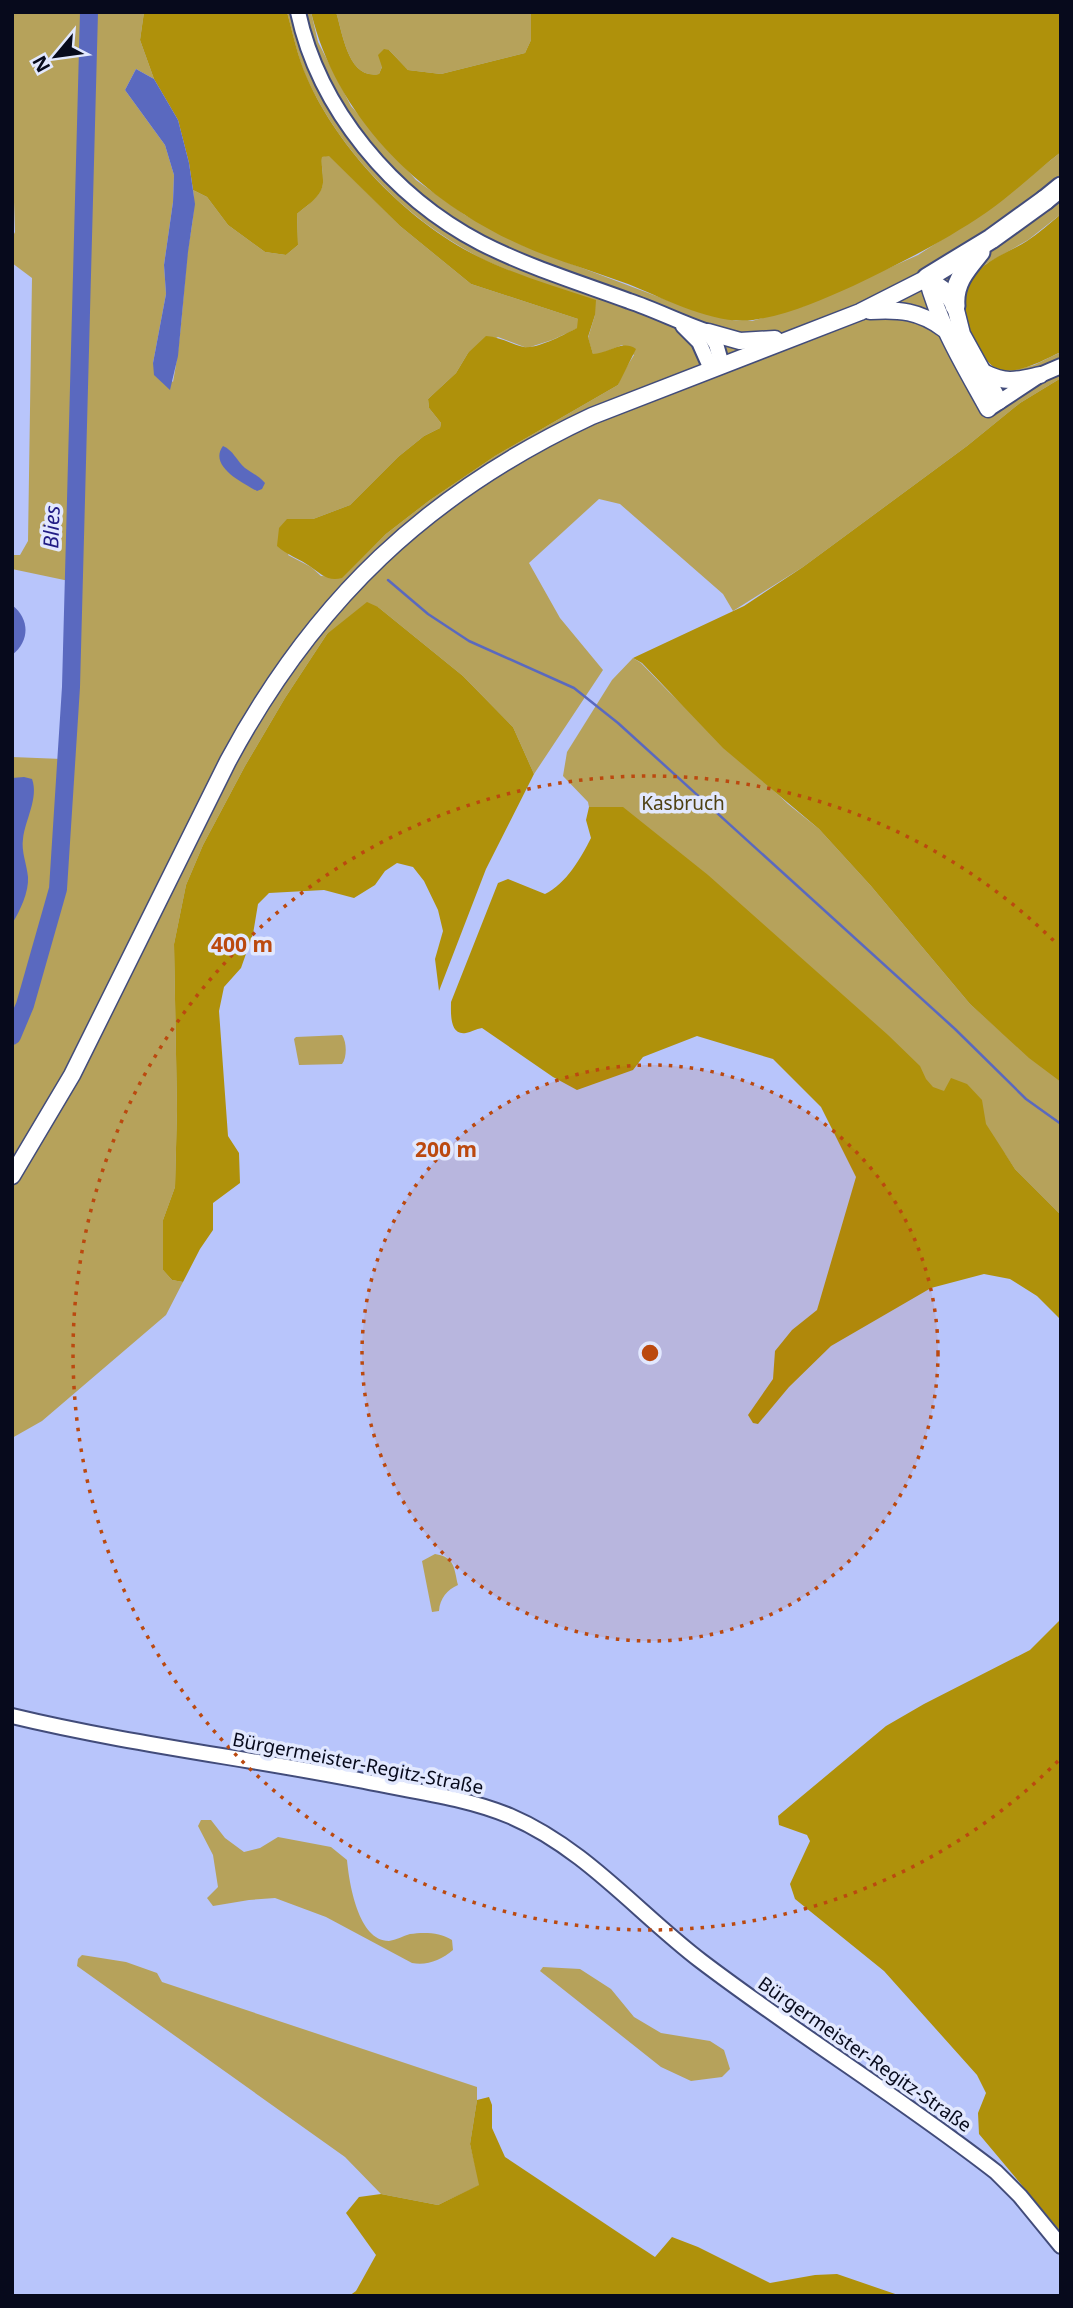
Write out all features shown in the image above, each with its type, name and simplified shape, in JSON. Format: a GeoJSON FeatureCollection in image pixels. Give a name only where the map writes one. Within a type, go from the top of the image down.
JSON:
{"type":"FeatureCollection","features":[{"type":"Feature","properties":{"kind":"main road"},"geometry":{"type":"LineString","coordinates":[[12,1176],[72,1075],[244,731],[283,668],[327,612],[362,574],[401,538],[449,500],[552,436],[584,420],[860,312],[927,278],[991,239],[1061,187]]}},
{"type":"Feature","properties":{"kind":"main road"},"geometry":{"type":"LineString","coordinates":[[991,239],[966,268],[957,284],[955,306],[962,334],[985,373],[994,405]]}},
{"type":"Feature","properties":{"kind":"main road"},"geometry":{"type":"LineString","coordinates":[[927,278],[943,289],[955,306]]}},
{"type":"Feature","properties":{"kind":"main road"},"geometry":{"type":"LineString","coordinates":[[927,278],[946,331],[994,405]]}},
{"type":"Feature","properties":{"kind":"main road"},"geometry":{"type":"LineString","coordinates":[[860,312],[913,312],[931,319],[946,331]]}},
{"type":"Feature","properties":{"kind":"main road"},"geometry":{"type":"LineString","coordinates":[[708,332],[747,342],[795,337]]}},
{"type":"Feature","properties":{"kind":"main road"},"geometry":{"type":"LineString","coordinates":[[985,373],[999,380],[1009,381],[1040,375]]}},
{"type":"Feature","properties":{"kind":"street"},"geometry":{"type":"LineString","coordinates":[[298,12],[312,55],[341,115],[377,162],[425,207],[495,250],[708,332],[716,344],[717,367]]}},
{"type":"Feature","properties":{"kind":"street"},"geometry":{"type":"LineString","coordinates":[[679,322],[699,342],[717,367]]}},
{"type":"Feature","properties":{"kind":"street"},"geometry":{"type":"LineString","coordinates":[[994,405],[1040,375],[1061,366]]}},
{"type":"Feature","properties":{"kind":"street","name":"Bürgermeister-Regitz-Straße"},"geometry":{"type":"LineString","coordinates":[[12,1716],[103,1736],[335,1775],[450,1798],[510,1816],[586,1863],[700,1960],[967,2149],[1020,2196],[1061,2246]]}},
{"type":"Feature","properties":{"kind":"green space"},"geometry":{"type":"Polygon","coordinates":[[[12,12],[144,12],[140,40],[154,79],[136,69],[125,90],[165,145],[174,175],[164,265],[166,294],[153,363],[173,382],[193,215],[193,190],[207,197],[228,225],[265,252],[286,255],[298,245],[297,214],[315,199],[321,190],[322,157],[329,155],[400,226],[471,284],[578,319],[578,328],[527,348],[498,337],[468,353],[456,373],[428,399],[429,408],[441,423],[440,428],[424,436],[398,457],[350,505],[313,519],[288,555],[311,567],[321,576],[342,577],[386,534],[430,500],[495,456],[618,385],[634,355],[622,345],[593,354],[588,338],[595,315],[449,240],[400,202],[377,180],[338,132],[321,106],[298,55],[287,12],[311,12],[318,42],[351,106],[416,180],[465,215],[524,246],[688,308],[736,321],[752,321],[804,306],[918,255],[988,210],[1061,152],[1061,214],[1028,240],[986,264],[964,307],[969,328],[986,361],[996,370],[1010,371],[1034,365],[1061,352],[1061,378],[1020,403],[967,446],[803,567],[733,611],[723,594],[620,504],[599,499],[529,563],[560,618],[603,670],[534,774],[513,727],[463,676],[378,607],[327,634],[245,766],[203,845],[186,885],[174,944],[177,1109],[175,1187],[163,1220],[163,1270],[172,1280],[183,1282],[166,1315],[42,1421],[12,1438],[12,757],[62,759],[69,581],[12,569],[12,555],[20,555],[28,541],[32,278],[12,263],[12,238],[15,232],[12,12]]]}},
{"type":"Feature","properties":{"kind":"green space"},"geometry":{"type":"Polygon","coordinates":[[[336,12],[531,12],[531,40],[525,53],[441,74],[408,70],[389,50],[379,74],[369,74],[360,70],[348,54],[336,12]]]}},
{"type":"Feature","properties":{"kind":"green space","name":"Kasbruch"},"geometry":{"type":"Polygon","coordinates":[[[633,658],[788,804],[819,829],[871,886],[970,1004],[1000,1031],[1061,1065],[1061,1215],[1015,1169],[1005,1154],[595,807],[589,807],[588,802],[563,776],[567,752],[612,680],[633,658]]]}},
{"type":"Feature","properties":{"kind":"green space"},"geometry":{"type":"Polygon","coordinates":[[[342,1035],[346,1050],[342,1064],[299,1065],[294,1039],[296,1037],[342,1035]]]}},
{"type":"Feature","properties":{"kind":"green space"},"geometry":{"type":"Polygon","coordinates":[[[435,1554],[450,1561],[458,1585],[445,1595],[439,1611],[432,1612],[422,1561],[435,1554]]]}},
{"type":"Feature","properties":{"kind":"green space"},"geometry":{"type":"Polygon","coordinates":[[[201,1820],[211,1820],[225,1838],[244,1852],[260,1848],[278,1837],[331,1847],[347,1860],[357,1909],[370,1931],[378,1938],[389,1941],[410,1934],[437,1934],[452,1940],[453,1950],[434,1961],[412,1963],[326,1917],[275,1898],[213,1906],[207,1898],[218,1887],[213,1855],[198,1826],[201,1820]]]}},
{"type":"Feature","properties":{"kind":"green space"},"geometry":{"type":"Polygon","coordinates":[[[82,1955],[126,1962],[157,1973],[162,1982],[477,2087],[470,2144],[480,2185],[438,2205],[381,2194],[345,2157],[77,1966],[82,1955]]]}},
{"type":"Feature","properties":{"kind":"green space"},"geometry":{"type":"Polygon","coordinates":[[[543,1967],[580,1969],[611,1989],[634,2017],[661,2033],[710,2041],[724,2050],[730,2069],[722,2077],[691,2081],[661,2067],[540,1971],[543,1967]]]}},
{"type":"Feature","properties":{"kind":"shaded area"},"geometry":{"type":"Polygon","coordinates":[[[144,12],[287,12],[304,70],[321,105],[356,157],[401,203],[425,224],[451,241],[491,263],[596,300],[595,315],[588,337],[593,354],[620,346],[636,349],[618,385],[495,456],[430,500],[386,534],[342,578],[325,577],[277,546],[279,528],[287,519],[313,519],[350,505],[398,457],[424,436],[440,428],[441,423],[429,408],[428,399],[456,373],[468,353],[486,336],[524,347],[537,346],[577,328],[578,319],[471,284],[400,226],[329,156],[322,157],[321,191],[297,214],[298,245],[286,255],[265,252],[228,225],[207,197],[193,190],[178,120],[154,79],[140,40],[144,12]]]}},
{"type":"Feature","properties":{"kind":"shaded area"},"geometry":{"type":"Polygon","coordinates":[[[311,12],[336,12],[348,54],[360,70],[379,74],[382,67],[378,55],[384,49],[389,50],[408,70],[441,74],[525,53],[531,40],[531,12],[1061,12],[1061,152],[971,223],[888,269],[792,311],[753,320],[723,319],[690,310],[523,246],[452,206],[419,181],[363,122],[341,88],[324,51],[311,12]]]}},
{"type":"Feature","properties":{"kind":"shaded area"},"geometry":{"type":"Polygon","coordinates":[[[1061,214],[1061,352],[1023,368],[1000,370],[982,353],[967,323],[964,307],[970,284],[989,262],[1027,241],[1061,214]]]}},
{"type":"Feature","properties":{"kind":"shaded area"},"geometry":{"type":"Polygon","coordinates":[[[1061,378],[1061,1082],[1029,1058],[970,1004],[871,886],[819,829],[723,748],[642,663],[633,658],[744,606],[803,567],[967,446],[1020,403],[1061,378]]]}},
{"type":"Feature","properties":{"kind":"shaded area"},"geometry":{"type":"Polygon","coordinates":[[[367,602],[378,607],[463,676],[513,727],[534,774],[486,869],[439,991],[435,959],[443,931],[438,910],[424,881],[413,867],[397,863],[385,871],[375,885],[354,898],[324,890],[269,893],[258,904],[253,934],[241,968],[224,987],[219,1011],[228,1136],[239,1153],[240,1183],[213,1203],[213,1230],[183,1282],[172,1280],[163,1270],[163,1220],[175,1187],[177,1109],[174,944],[186,885],[203,845],[285,698],[327,634],[367,602]]]}},
{"type":"Feature","properties":{"kind":"shaded area"},"geometry":{"type":"Polygon","coordinates":[[[589,807],[623,807],[708,875],[888,1035],[920,1066],[933,1087],[944,1091],[951,1078],[967,1084],[982,1100],[986,1124],[1015,1169],[1061,1215],[1061,1320],[1037,1296],[1010,1279],[984,1274],[931,1288],[831,1346],[789,1387],[758,1424],[753,1423],[748,1415],[773,1379],[775,1351],[792,1330],[817,1310],[856,1177],[821,1107],[773,1059],[697,1036],[643,1057],[633,1070],[577,1090],[553,1077],[482,1028],[460,1033],[452,1022],[451,1002],[498,883],[508,879],[545,894],[553,890],[578,862],[591,838],[586,820],[589,807]]]}},
{"type":"Feature","properties":{"kind":"shaded area"},"geometry":{"type":"Polygon","coordinates":[[[1061,1619],[1061,2232],[979,2134],[978,2113],[986,2093],[977,2075],[884,1971],[795,1899],[790,1884],[810,1841],[807,1835],[779,1825],[778,1816],[886,1726],[1030,1650],[1061,1619]]]}},
{"type":"Feature","properties":{"kind":"shaded area"},"geometry":{"type":"Polygon","coordinates":[[[489,2097],[492,2105],[492,2128],[505,2157],[655,2257],[672,2237],[770,2283],[837,2274],[901,2296],[349,2296],[356,2291],[376,2255],[346,2213],[359,2197],[381,2194],[438,2205],[479,2185],[470,2144],[477,2100],[489,2097]]]}},
{"type":"Feature","properties":{"kind":"water"},"geometry":{"type":"Polygon","coordinates":[[[136,69],[154,79],[178,120],[189,163],[195,204],[178,356],[170,390],[154,375],[153,363],[166,294],[164,265],[174,175],[165,145],[125,90],[136,69]]]}},
{"type":"Feature","properties":{"kind":"water"},"geometry":{"type":"Polygon","coordinates":[[[223,446],[265,483],[262,489],[257,491],[251,488],[223,467],[220,453],[223,446]]]}},
{"type":"Feature","properties":{"kind":"water"},"geometry":{"type":"Polygon","coordinates":[[[12,605],[22,617],[26,630],[22,643],[12,655],[12,605]]]}},
{"type":"Feature","properties":{"kind":"water"},"geometry":{"type":"Polygon","coordinates":[[[12,778],[32,779],[34,786],[23,844],[28,883],[12,924],[12,778]]]}},
{"type":"Feature","properties":{"kind":"waterway","name":"Blies"},"geometry":{"type":"LineString","coordinates":[[12,1036],[25,1005],[58,889],[71,687],[89,12]]}},
{"type":"Feature","properties":{"kind":"waterway"},"geometry":{"type":"LineString","coordinates":[[388,580],[428,614],[469,641],[574,688],[618,723],[955,1029],[1026,1099],[1061,1124]]}}]}
